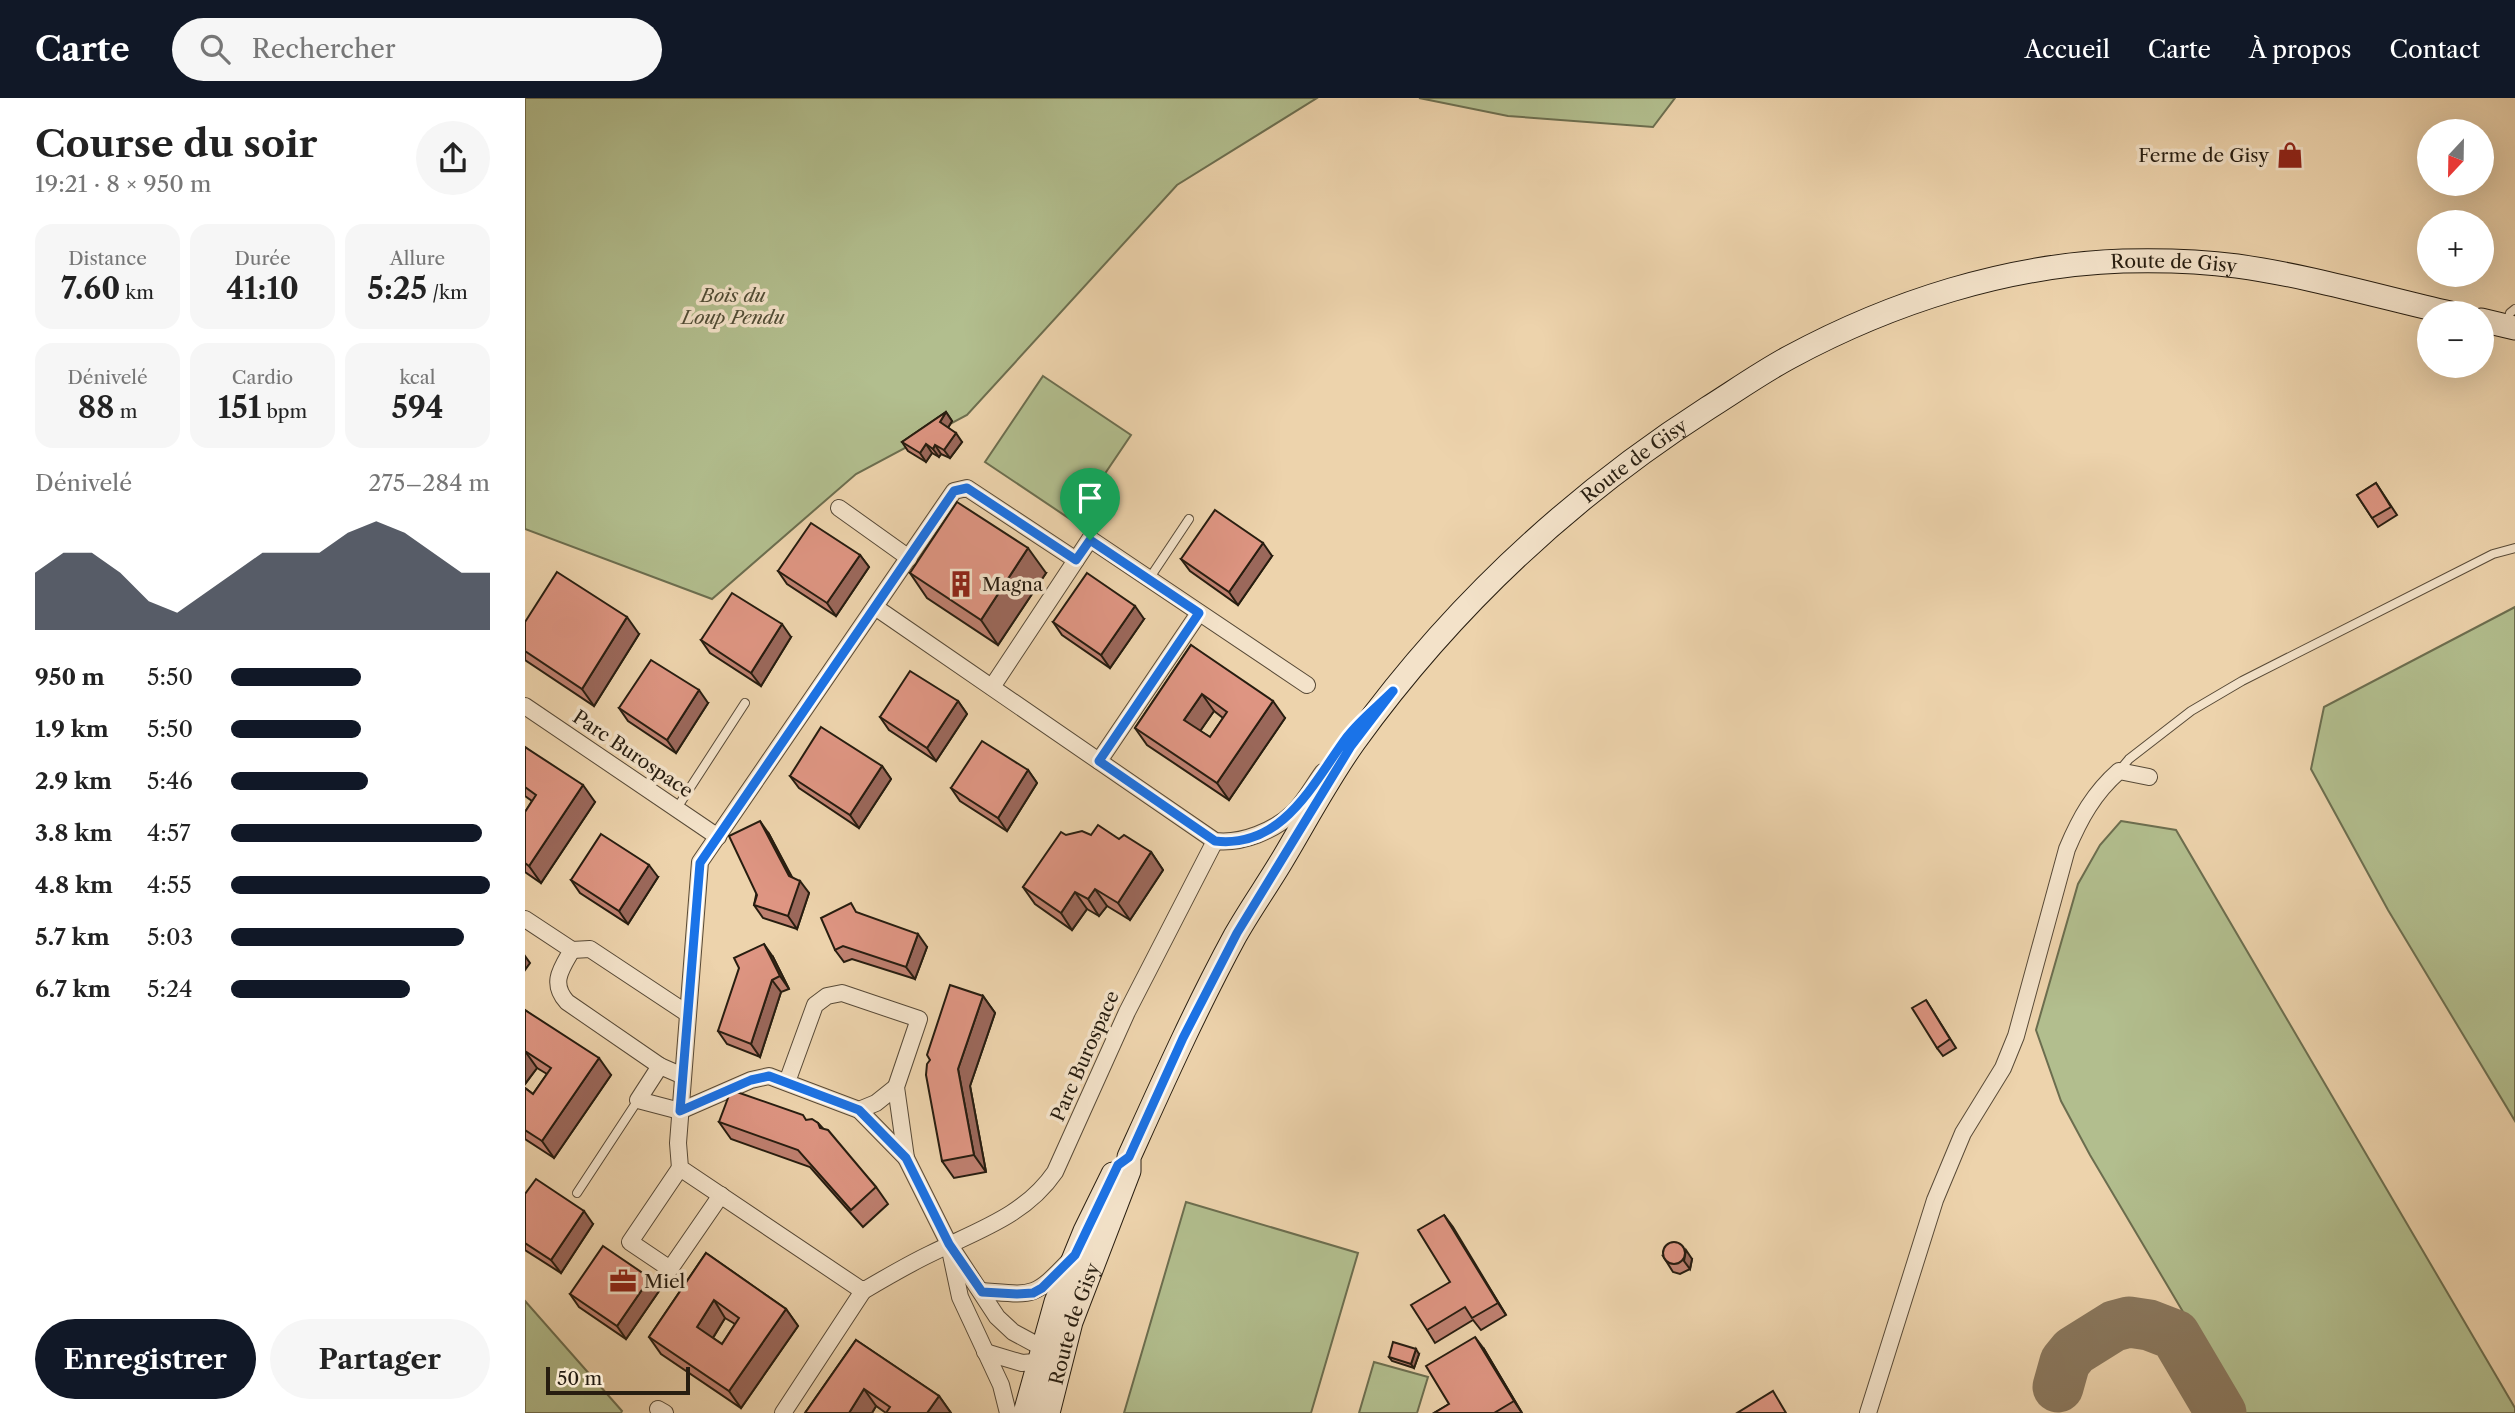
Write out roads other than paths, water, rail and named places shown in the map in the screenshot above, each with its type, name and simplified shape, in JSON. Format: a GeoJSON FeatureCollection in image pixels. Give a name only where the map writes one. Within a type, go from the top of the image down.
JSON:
{"type":"FeatureCollection","features":[{"type":"Feature","properties":{"kind":"street","name":"Route de Gisy"},"geometry":{"type":"LineString","coordinates":[[1025,1413],[1047,1356],[1080,1296],[1129,1171],[1129,1157],[1183,1038],[1237,933],[1351,746],[1431,646],[1543,532],[1651,444],[1786,359],[1891,310],[1928,296],[1986,282],[2084,264],[2173,261],[2237,266],[2417,305]]}},
{"type":"Feature","properties":{"kind":"street"},"geometry":{"type":"LineString","coordinates":[[2494,320],[2512,319]]}},
{"type":"Feature","properties":{"kind":"street"},"geometry":{"type":"LineString","coordinates":[[863,1291],[680,1168],[677,1155],[700,863],[954,491],[967,488],[1076,560]]}},
{"type":"Feature","properties":{"kind":"street"},"geometry":{"type":"LineString","coordinates":[[839,508],[909,558]]}},
{"type":"Feature","properties":{"kind":"street"},"geometry":{"type":"LineString","coordinates":[[992,687],[1090,540],[1307,685]]}},
{"type":"Feature","properties":{"kind":"street"},"geometry":{"type":"LineString","coordinates":[[875,607],[1215,841],[1229,843],[1250,837],[1274,826],[1295,811],[1349,734],[1393,691]]}},
{"type":"Feature","properties":{"kind":"street"},"geometry":{"type":"LineString","coordinates":[[1099,761],[1199,613]]}},
{"type":"Feature","properties":{"kind":"street","name":"Parc Burospace"},"geometry":{"type":"LineString","coordinates":[[525,706],[718,837]]}},
{"type":"Feature","properties":{"kind":"street"},"geometry":{"type":"LineString","coordinates":[[1868,1413],[1934,1200],[1963,1133],[2003,1068],[2016,1036],[2067,849],[2088,805],[2104,784],[2119,771],[2149,777]]}},
{"type":"Feature","properties":{"kind":"street","name":"Parc Burospace"},"geometry":{"type":"LineString","coordinates":[[783,1413],[863,1291],[1025,1206],[1043,1189],[1055,1172],[1127,1012],[1215,841]]}},
{"type":"Feature","properties":{"kind":"street"},"geometry":{"type":"LineString","coordinates":[[525,919],[572,950],[590,949],[688,1014]]}},
{"type":"Feature","properties":{"kind":"street"},"geometry":{"type":"LineString","coordinates":[[572,950],[557,979],[561,995],[567,1002],[660,1066],[683,1076]]}},
{"type":"Feature","properties":{"kind":"street"},"geometry":{"type":"LineString","coordinates":[[787,1082],[815,1005],[827,996],[842,993],[919,1019],[896,1087],[906,1158]]}},
{"type":"Feature","properties":{"kind":"street"},"geometry":{"type":"LineString","coordinates":[[660,1066],[638,1100],[680,1111],[760,1077],[769,1076],[859,1110],[906,1158],[949,1244],[1005,1326],[1047,1356]]}},
{"type":"Feature","properties":{"kind":"street"},"geometry":{"type":"LineString","coordinates":[[859,1110],[876,1104],[896,1087]]}},
{"type":"Feature","properties":{"kind":"street","name":"Route de Gisy"},"geometry":{"type":"LineString","coordinates":[[1048,1413],[1047,1356],[1056,1302],[1118,1165],[1129,1157]]}},
{"type":"Feature","properties":{"kind":"street"},"geometry":{"type":"LineString","coordinates":[[680,1168],[630,1242],[650,1256],[670,1269],[721,1195]]}},
{"type":"Feature","properties":{"kind":"street"},"geometry":{"type":"LineString","coordinates":[[949,1244],[960,1297],[1001,1385],[1008,1413]]}},
{"type":"Feature","properties":{"kind":"street"},"geometry":{"type":"LineString","coordinates":[[982,1292],[1033,1293],[1042,1288],[1075,1255]]}},
{"type":"Feature","properties":{"kind":"street"},"geometry":{"type":"LineString","coordinates":[[985,1352],[1015,1362],[1047,1356]]}},
{"type":"Feature","properties":{"kind":"lane"},"geometry":{"type":"LineString","coordinates":[[1149,579],[1189,519]]}},
{"type":"Feature","properties":{"kind":"lane"},"geometry":{"type":"LineString","coordinates":[[2119,771],[2129,759],[2191,711],[2242,681],[2493,554],[2515,548]]}},
{"type":"Feature","properties":{"kind":"lane"},"geometry":{"type":"LineString","coordinates":[[677,808],[745,703]]}},
{"type":"Feature","properties":{"kind":"lane"},"geometry":{"type":"LineString","coordinates":[[577,1194],[638,1100]]}},
{"type":"Feature","properties":{"kind":"place","name":"Ferme de Gisy"},"geometry":{"type":"Point","coordinates":[2290,155]}},
{"type":"Feature","properties":{"kind":"place","name":"Magna"},"geometry":{"type":"Point","coordinates":[961,584]}},
{"type":"Feature","properties":{"kind":"place","name":"Miel"},"geometry":{"type":"Point","coordinates":[623,1281]}},
{"type":"Feature","properties":{"kind":"park label","name":"Bois du Loup Pendu"},"geometry":{"type":"Point","coordinates":[733,306]}}]}
